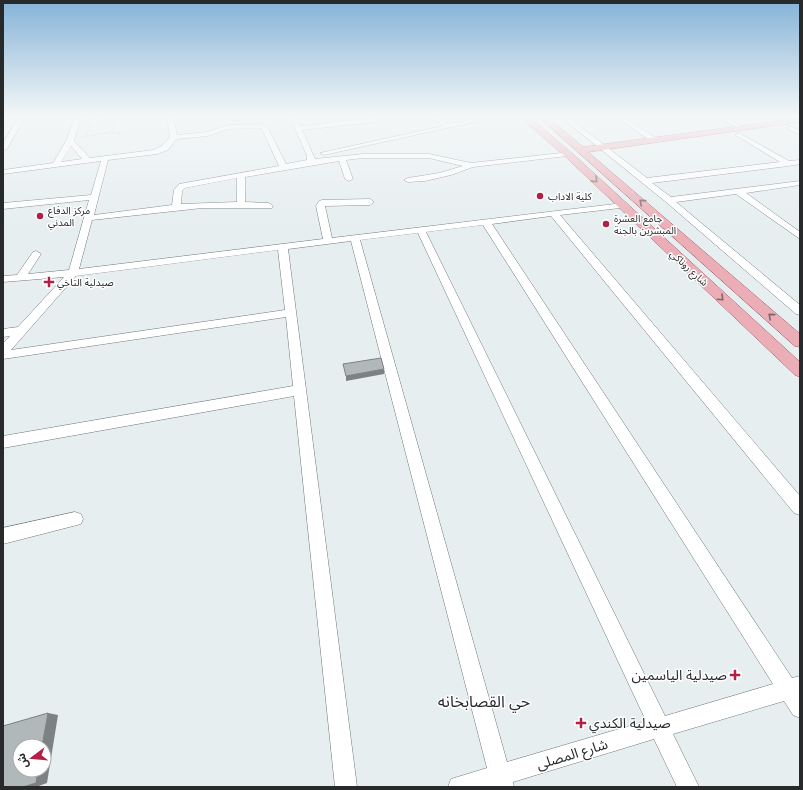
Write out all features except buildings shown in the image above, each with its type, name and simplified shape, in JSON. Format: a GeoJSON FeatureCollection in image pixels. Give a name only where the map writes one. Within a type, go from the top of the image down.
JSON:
{"type":"FeatureCollection","features":[{"type":"Feature","properties":{"kind":"main road","name":"شارع روناكي"},"geometry":{"type":"LineString","coordinates":[[567,154],[800,371]]}},
{"type":"Feature","properties":{"kind":"main road","name":"شارع روناكي"},"geometry":{"type":"LineString","coordinates":[[587,154],[800,342]]}},
{"type":"Feature","properties":{"kind":"main road"},"geometry":{"type":"LineString","coordinates":[[673,254],[695,249]]}},
{"type":"Feature","properties":{"kind":"street"},"geometry":{"type":"LineString","coordinates":[[56,164],[62,154]]}},
{"type":"Feature","properties":{"kind":"street"},"geometry":{"type":"LineString","coordinates":[[82,154],[88,161]]}},
{"type":"Feature","properties":{"kind":"street"},"geometry":{"type":"LineString","coordinates":[[3,172],[141,154]]}},
{"type":"Feature","properties":{"kind":"street"},"geometry":{"type":"LineString","coordinates":[[277,154],[283,167]]}},
{"type":"Feature","properties":{"kind":"street"},"geometry":{"type":"LineString","coordinates":[[309,154],[311,159]]}},
{"type":"Feature","properties":{"kind":"street"},"geometry":{"type":"LineString","coordinates":[[176,207],[178,190],[182,186],[283,167],[332,154]]}},
{"type":"Feature","properties":{"kind":"street"},"geometry":{"type":"LineString","coordinates":[[408,180],[428,179],[447,175],[471,165],[567,154]]}},
{"type":"Feature","properties":{"kind":"street"},"geometry":{"type":"LineString","coordinates":[[611,154],[669,200],[800,311]]}},
{"type":"Feature","properties":{"kind":"street"},"geometry":{"type":"LineString","coordinates":[[773,154],[788,164]]}},
{"type":"Feature","properties":{"kind":"street"},"geometry":{"type":"LineString","coordinates":[[311,159],[342,159],[363,156],[429,156],[471,165]]}},
{"type":"Feature","properties":{"kind":"street"},"geometry":{"type":"LineString","coordinates":[[3,351],[73,273],[90,218],[105,159]]}},
{"type":"Feature","properties":{"kind":"street"},"geometry":{"type":"LineString","coordinates":[[342,159],[349,179]]}},
{"type":"Feature","properties":{"kind":"street"},"geometry":{"type":"LineString","coordinates":[[646,181],[800,162]]}},
{"type":"Feature","properties":{"kind":"street"},"geometry":{"type":"LineString","coordinates":[[241,203],[242,174]]}},
{"type":"Feature","properties":{"kind":"street"},"geometry":{"type":"LineString","coordinates":[[669,200],[796,184],[800,190]]}},
{"type":"Feature","properties":{"kind":"street"},"geometry":{"type":"LineString","coordinates":[[738,191],[800,236]]}},
{"type":"Feature","properties":{"kind":"street"},"geometry":{"type":"LineString","coordinates":[[3,206],[95,198]]}},
{"type":"Feature","properties":{"kind":"street"},"geometry":{"type":"LineString","coordinates":[[328,242],[320,206],[322,203],[370,202]]}},
{"type":"Feature","properties":{"kind":"street"},"geometry":{"type":"LineString","coordinates":[[90,218],[176,207],[241,203],[269,206]]}},
{"type":"Feature","properties":{"kind":"street"},"geometry":{"type":"LineString","coordinates":[[3,279],[73,273],[283,248],[620,205]]}},
{"type":"Feature","properties":{"kind":"street"},"geometry":{"type":"LineString","coordinates":[[554,214],[800,508]]}},
{"type":"Feature","properties":{"kind":"street"},"geometry":{"type":"LineString","coordinates":[[486,222],[794,688],[800,708]]}},
{"type":"Feature","properties":{"kind":"street"},"geometry":{"type":"LineString","coordinates":[[421,230],[688,787]]}},
{"type":"Feature","properties":{"kind":"street"},"geometry":{"type":"LineString","coordinates":[[355,238],[501,781]]}},
{"type":"Feature","properties":{"kind":"street"},"geometry":{"type":"LineString","coordinates":[[283,248],[346,787]]}},
{"type":"Feature","properties":{"kind":"street"},"geometry":{"type":"LineString","coordinates":[[21,277],[36,254]]}},
{"type":"Feature","properties":{"kind":"street"},"geometry":{"type":"LineString","coordinates":[[3,355],[291,313]]}},
{"type":"Feature","properties":{"kind":"street"},"geometry":{"type":"LineString","coordinates":[[3,333],[22,330]]}},
{"type":"Feature","properties":{"kind":"street"},"geometry":{"type":"LineString","coordinates":[[3,442],[300,390]]}},
{"type":"Feature","properties":{"kind":"street"},"geometry":{"type":"LineString","coordinates":[[3,536],[76,520]]}},
{"type":"Feature","properties":{"kind":"street","name":"شارع المصلى"},"geometry":{"type":"LineString","coordinates":[[459,787],[501,781],[660,727],[794,688]]}},
{"type":"Feature","properties":{"kind":"place","name":"كلية الاداب"},"geometry":{"type":"Point","coordinates":[540,196]}},
{"type":"Feature","properties":{"kind":"place","name":"مركز الدفاع المدني"},"geometry":{"type":"Point","coordinates":[40,216]}},
{"type":"Feature","properties":{"kind":"place","name":"جامع العشرة المبشرين بالجنة"},"geometry":{"type":"Point","coordinates":[606,224]}},
{"type":"Feature","properties":{"kind":"place","name":"صيدلية التاخي"},"geometry":{"type":"Point","coordinates":[49,282]}},
{"type":"Feature","properties":{"kind":"place","name":"صيدلية الياسمين"},"geometry":{"type":"Point","coordinates":[735,675]}},
{"type":"Feature","properties":{"kind":"place","name":"صيدلية الكندي"},"geometry":{"type":"Point","coordinates":[581,723]}},
{"type":"Feature","properties":{"kind":"district","name":"حي القصابخانه"},"geometry":{"type":"Point","coordinates":[484,701]}}]}
